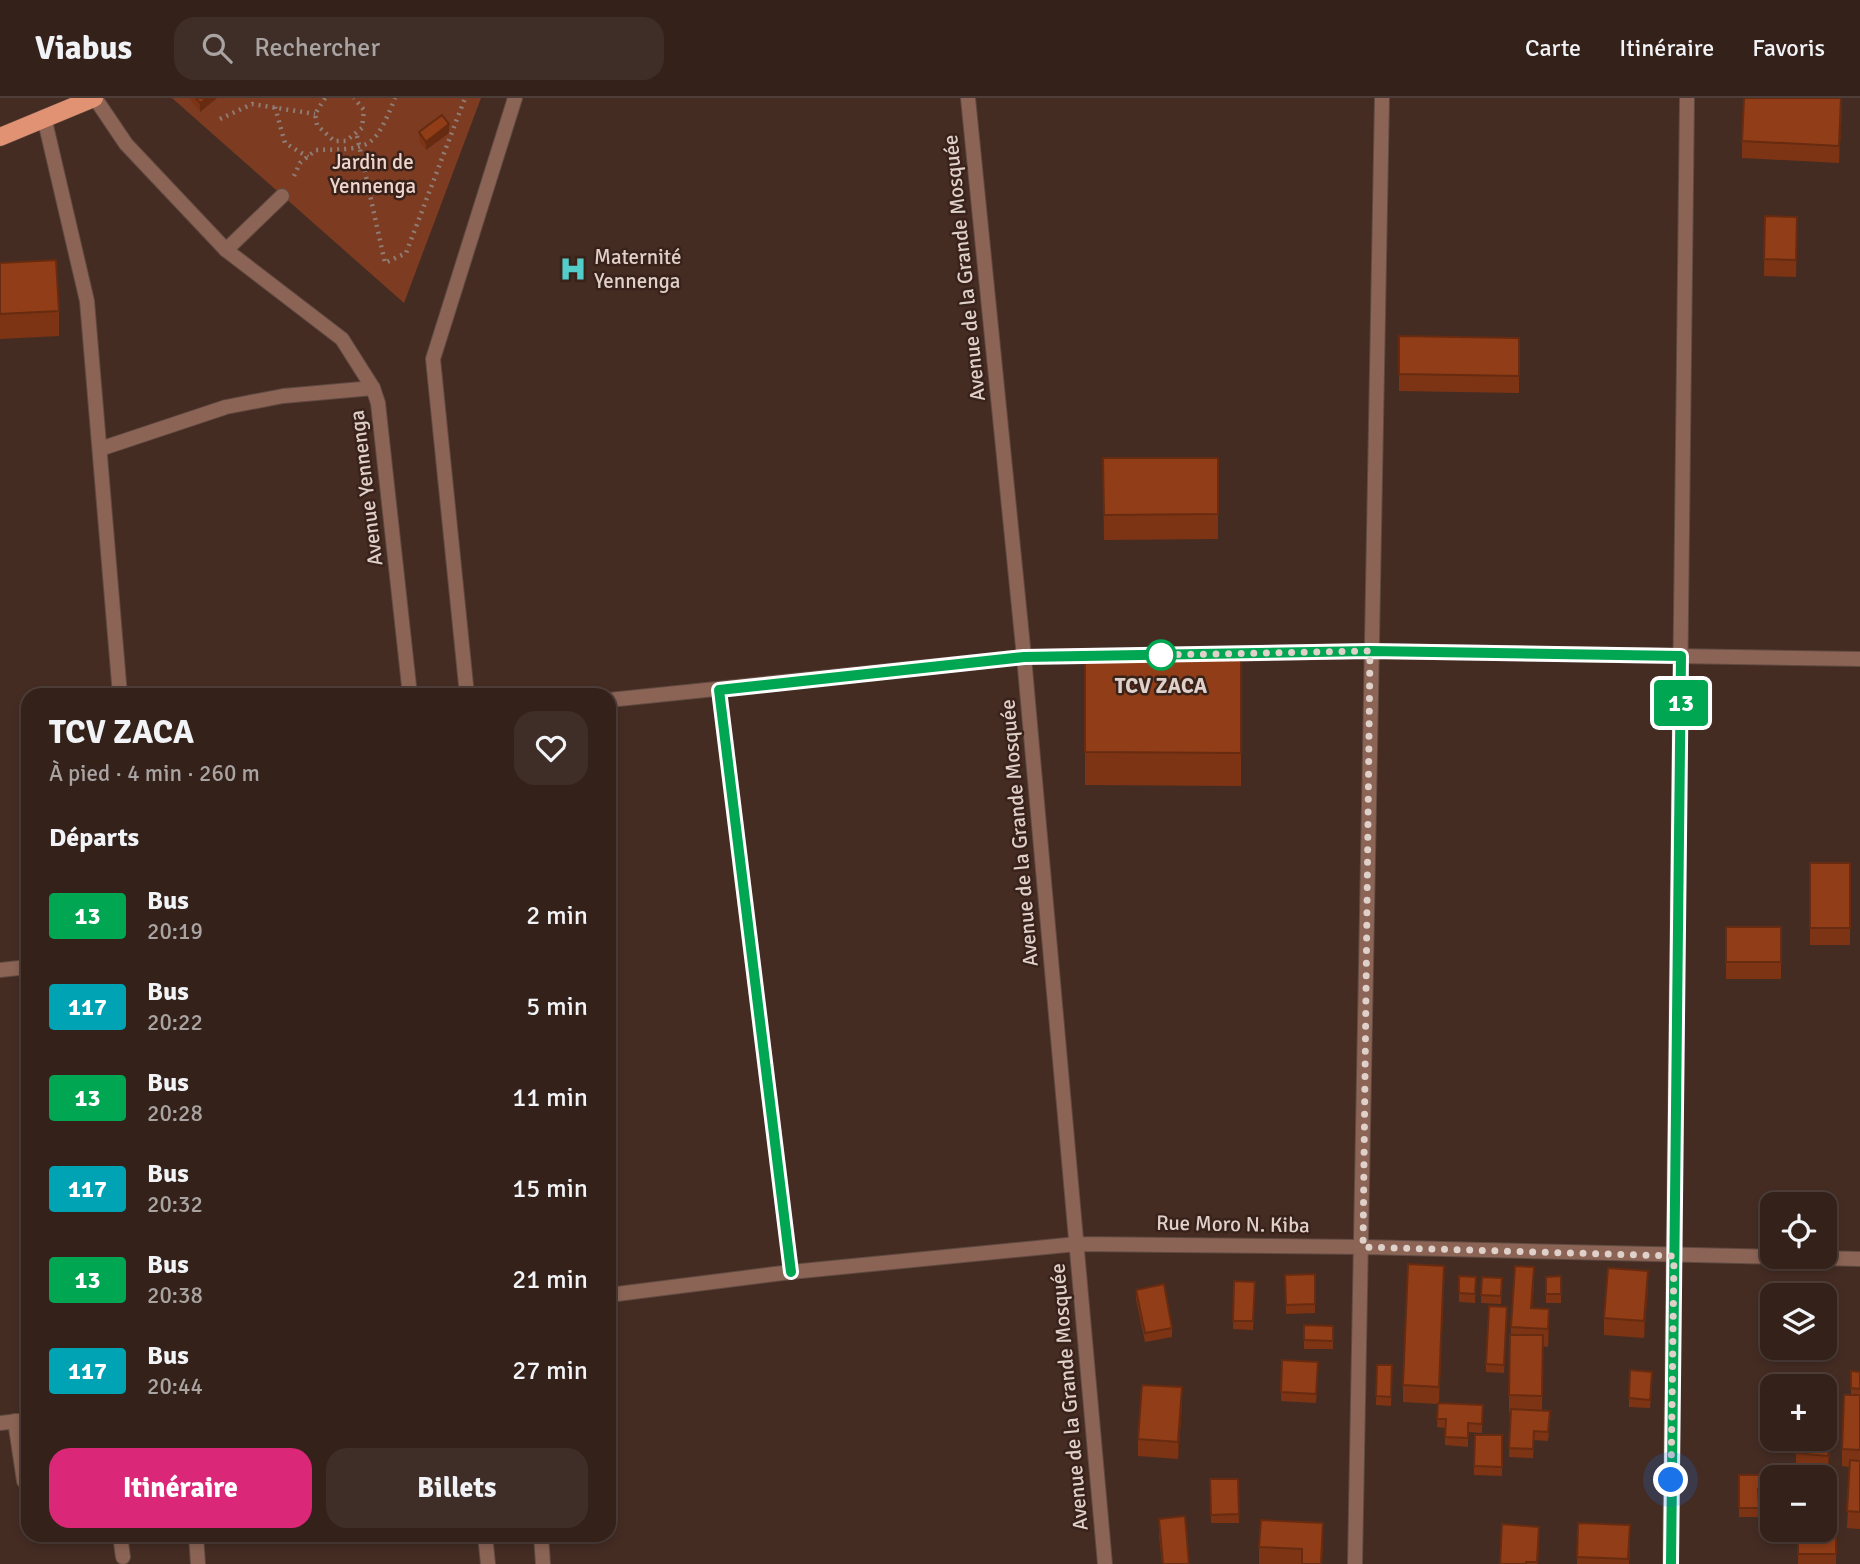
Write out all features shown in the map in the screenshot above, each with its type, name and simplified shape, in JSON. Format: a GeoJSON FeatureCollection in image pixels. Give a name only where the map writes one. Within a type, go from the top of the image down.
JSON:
{"type":"FeatureCollection","features":[{"type":"Feature","properties":{"kind":"main road"},"geometry":{"type":"LineString","coordinates":[[0,137],[95,98]]}},
{"type":"Feature","properties":{"kind":"street","name":"Avenue Yennenga"},"geometry":{"type":"LineString","coordinates":[[95,98],[126,144],[226,250],[342,339],[373,388],[378,403],[409,688]]}},
{"type":"Feature","properties":{"kind":"street"},"geometry":{"type":"LineString","coordinates":[[466,688],[433,359],[515,98]]}},
{"type":"Feature","properties":{"kind":"street","name":"Avenue de la Grande Mosquée"},"geometry":{"type":"LineString","coordinates":[[968,98],[1024,657],[1105,1564]]}},
{"type":"Feature","properties":{"kind":"street"},"geometry":{"type":"LineString","coordinates":[[1355,1564],[1363,1247],[1370,651],[1382,98]]}},
{"type":"Feature","properties":{"kind":"street"},"geometry":{"type":"LineString","coordinates":[[1671,1564],[1686,98]]}},
{"type":"Feature","properties":{"kind":"street"},"geometry":{"type":"LineString","coordinates":[[44,117],[87,301],[119,688]]}},
{"type":"Feature","properties":{"kind":"street"},"geometry":{"type":"LineString","coordinates":[[226,250],[282,196]]}},
{"type":"Feature","properties":{"kind":"street"},"geometry":{"type":"LineString","coordinates":[[100,449],[226,407],[283,396],[373,388]]}},
{"type":"Feature","properties":{"kind":"street"},"geometry":{"type":"LineString","coordinates":[[1204,654],[1370,651],[1860,659]]}},
{"type":"Feature","properties":{"kind":"street"},"geometry":{"type":"LineString","coordinates":[[616,699],[1024,657],[1121,655]]}},
{"type":"Feature","properties":{"kind":"street"},"geometry":{"type":"LineString","coordinates":[[719,690],[791,1272]]}},
{"type":"Feature","properties":{"kind":"street"},"geometry":{"type":"LineString","coordinates":[[0,970],[21,968]]}},
{"type":"Feature","properties":{"kind":"street","name":"Rue Moro N. Kiba"},"geometry":{"type":"LineString","coordinates":[[616,1294],[791,1272],[1077,1244],[1363,1247],[1674,1256],[1860,1258]]}},
{"type":"Feature","properties":{"kind":"street"},"geometry":{"type":"LineString","coordinates":[[0,1423],[21,1420]]}},
{"type":"Feature","properties":{"kind":"street"},"geometry":{"type":"LineString","coordinates":[[121,1542],[123,1557]]}},
{"type":"Feature","properties":{"kind":"street"},"geometry":{"type":"LineString","coordinates":[[196,1542],[198,1564]]}},
{"type":"Feature","properties":{"kind":"street"},"geometry":{"type":"LineString","coordinates":[[486,1542],[488,1564]]}},
{"type":"Feature","properties":{"kind":"street"},"geometry":{"type":"LineString","coordinates":[[541,1542],[543,1564]]}},
{"type":"Feature","properties":{"kind":"path"},"geometry":{"type":"LineString","coordinates":[[325,98],[315,114],[317,125],[324,135],[334,141],[346,141],[357,136]]}},
{"type":"Feature","properties":{"kind":"path"},"geometry":{"type":"LineString","coordinates":[[282,196],[300,163],[316,150],[360,149],[378,136],[395,98]]}},
{"type":"Feature","properties":{"kind":"path"},"geometry":{"type":"LineString","coordinates":[[359,99],[365,119],[357,136],[385,263],[406,253],[465,98]]}},
{"type":"Feature","properties":{"kind":"path"},"geometry":{"type":"LineString","coordinates":[[220,119],[253,104],[315,114]]}},
{"type":"Feature","properties":{"kind":"path"},"geometry":{"type":"LineString","coordinates":[[275,107],[285,142],[308,157]]}},
{"type":"Feature","properties":{"kind":"green space","name":"Jardin de Yennenga"},"geometry":{"type":"Polygon","coordinates":[[[172,98],[481,98],[404,303],[172,98]]]}},
{"type":"Feature","properties":{"kind":"building"},"geometry":{"type":"Polygon","coordinates":[[[1744,98],[1841,98],[1839,146],[1742,141],[1744,98]]]}},
{"type":"Feature","properties":{"kind":"building"},"geometry":{"type":"Polygon","coordinates":[[[442,115],[449,124],[426,142],[419,132],[442,115]]]}},
{"type":"Feature","properties":{"kind":"building"},"geometry":{"type":"Polygon","coordinates":[[[1765,216],[1797,217],[1796,260],[1764,259],[1765,216]]]}},
{"type":"Feature","properties":{"kind":"building"},"geometry":{"type":"Polygon","coordinates":[[[56,260],[59,311],[0,314],[0,263],[56,260]]]}},
{"type":"Feature","properties":{"kind":"building"},"geometry":{"type":"Polygon","coordinates":[[[1399,336],[1519,338],[1519,376],[1399,374],[1399,336]]]}},
{"type":"Feature","properties":{"kind":"building"},"geometry":{"type":"Polygon","coordinates":[[[1103,458],[1218,458],[1218,514],[1104,515],[1103,458]]]}},
{"type":"Feature","properties":{"kind":"building"},"geometry":{"type":"Polygon","coordinates":[[[1085,651],[1241,652],[1241,753],[1085,752],[1085,651]]]}},
{"type":"Feature","properties":{"kind":"building"},"geometry":{"type":"Polygon","coordinates":[[[1810,863],[1850,863],[1850,928],[1810,928],[1810,863]]]}},
{"type":"Feature","properties":{"kind":"building"},"geometry":{"type":"Polygon","coordinates":[[[1726,927],[1781,927],[1781,962],[1726,962],[1726,927]]]}},
{"type":"Feature","properties":{"kind":"building"},"geometry":{"type":"Polygon","coordinates":[[[1408,1264],[1444,1266],[1439,1387],[1403,1385],[1408,1264]]]}},
{"type":"Feature","properties":{"kind":"building"},"geometry":{"type":"Polygon","coordinates":[[[1515,1266],[1534,1267],[1531,1308],[1549,1309],[1548,1329],[1511,1327],[1515,1266]]]}},
{"type":"Feature","properties":{"kind":"building"},"geometry":{"type":"Polygon","coordinates":[[[1608,1268],[1648,1271],[1644,1321],[1604,1318],[1608,1268]]]}},
{"type":"Feature","properties":{"kind":"building"},"geometry":{"type":"Polygon","coordinates":[[[1315,1274],[1315,1304],[1286,1305],[1285,1275],[1315,1274]]]}},
{"type":"Feature","properties":{"kind":"building"},"geometry":{"type":"Polygon","coordinates":[[[1459,1276],[1476,1277],[1475,1294],[1459,1293],[1459,1276]]]}},
{"type":"Feature","properties":{"kind":"building"},"geometry":{"type":"Polygon","coordinates":[[[1561,1276],[1561,1294],[1546,1294],[1546,1277],[1561,1276]]]}},
{"type":"Feature","properties":{"kind":"building"},"geometry":{"type":"Polygon","coordinates":[[[1482,1277],[1502,1278],[1501,1296],[1481,1295],[1482,1277]]]}},
{"type":"Feature","properties":{"kind":"building"},"geometry":{"type":"Polygon","coordinates":[[[1234,1281],[1255,1282],[1253,1321],[1233,1321],[1234,1281]]]}},
{"type":"Feature","properties":{"kind":"building"},"geometry":{"type":"Polygon","coordinates":[[[1164,1284],[1172,1328],[1145,1333],[1136,1290],[1164,1284]]]}},
{"type":"Feature","properties":{"kind":"building"},"geometry":{"type":"Polygon","coordinates":[[[1489,1306],[1507,1307],[1504,1365],[1486,1364],[1489,1306]]]}},
{"type":"Feature","properties":{"kind":"building"},"geometry":{"type":"Polygon","coordinates":[[[1304,1325],[1333,1326],[1333,1341],[1304,1340],[1304,1325]]]}},
{"type":"Feature","properties":{"kind":"building"},"geometry":{"type":"Polygon","coordinates":[[[1510,1335],[1543,1335],[1542,1396],[1509,1395],[1510,1335]]]}},
{"type":"Feature","properties":{"kind":"building"},"geometry":{"type":"Polygon","coordinates":[[[1282,1360],[1318,1362],[1316,1394],[1281,1392],[1282,1360]]]}},
{"type":"Feature","properties":{"kind":"building"},"geometry":{"type":"Polygon","coordinates":[[[1377,1365],[1392,1365],[1391,1397],[1376,1396],[1377,1365]]]}},
{"type":"Feature","properties":{"kind":"building"},"geometry":{"type":"Polygon","coordinates":[[[1630,1370],[1652,1372],[1650,1400],[1629,1398],[1630,1370]]]}},
{"type":"Feature","properties":{"kind":"building"},"geometry":{"type":"Polygon","coordinates":[[[1851,1371],[1860,1372],[1860,1389],[1851,1388],[1851,1371]]]}},
{"type":"Feature","properties":{"kind":"building"},"geometry":{"type":"Polygon","coordinates":[[[1142,1385],[1182,1387],[1178,1442],[1138,1439],[1142,1385]]]}},
{"type":"Feature","properties":{"kind":"building"},"geometry":{"type":"Polygon","coordinates":[[[1844,1395],[1860,1395],[1860,1450],[1842,1449],[1844,1395]]]}},
{"type":"Feature","properties":{"kind":"building"},"geometry":{"type":"Polygon","coordinates":[[[1438,1403],[1483,1405],[1482,1424],[1468,1423],[1468,1438],[1445,1437],[1446,1419],[1437,1419],[1438,1403]]]}},
{"type":"Feature","properties":{"kind":"building"},"geometry":{"type":"Polygon","coordinates":[[[1511,1409],[1550,1411],[1548,1432],[1534,1431],[1533,1449],[1509,1448],[1511,1409]]]}},
{"type":"Feature","properties":{"kind":"building"},"geometry":{"type":"Polygon","coordinates":[[[1475,1435],[1502,1435],[1502,1467],[1474,1466],[1475,1435]]]}},
{"type":"Feature","properties":{"kind":"building"},"geometry":{"type":"Polygon","coordinates":[[[1796,1451],[1828,1451],[1828,1456],[1796,1451]]]}},
{"type":"Feature","properties":{"kind":"building"},"geometry":{"type":"Polygon","coordinates":[[[1850,1460],[1860,1461],[1860,1512],[1847,1511],[1850,1460]]]}},
{"type":"Feature","properties":{"kind":"building"},"geometry":{"type":"Polygon","coordinates":[[[1739,1475],[1760,1475],[1759,1508],[1739,1508],[1739,1475]]]}},
{"type":"Feature","properties":{"kind":"building"},"geometry":{"type":"Polygon","coordinates":[[[1210,1479],[1238,1479],[1239,1514],[1211,1515],[1210,1479]]]}},
{"type":"Feature","properties":{"kind":"building"},"geometry":{"type":"Polygon","coordinates":[[[1185,1516],[1189,1564],[1163,1564],[1159,1519],[1185,1516]]]}},
{"type":"Feature","properties":{"kind":"building"},"geometry":{"type":"Polygon","coordinates":[[[1261,1520],[1323,1523],[1321,1564],[1302,1564],[1302,1549],[1259,1547],[1261,1520]]]}},
{"type":"Feature","properties":{"kind":"building"},"geometry":{"type":"Polygon","coordinates":[[[1578,1523],[1630,1525],[1628,1559],[1577,1557],[1578,1523]]]}},
{"type":"Feature","properties":{"kind":"building"},"geometry":{"type":"Polygon","coordinates":[[[1502,1524],[1539,1527],[1537,1562],[1500,1564],[1502,1524]]]}},
{"type":"Feature","properties":{"kind":"building"},"geometry":{"type":"Polygon","coordinates":[[[1798,1542],[1836,1542],[1836,1554],[1798,1554],[1798,1542]]]}},
{"type":"Feature","properties":{"kind":"bus line","name":"13"},"geometry":{"type":"LineString","coordinates":[[791,1272],[719,690],[1024,657],[1370,651],[1681,656],[1671,1564]]}},
{"type":"Feature","properties":{"kind":"place","name":"Maternité Yennenga"},"geometry":{"type":"Point","coordinates":[573,269]}},
{"type":"Feature","properties":{"kind":"place","name":"TCV ZACA"},"geometry":{"type":"Point","coordinates":[1161,655]}},
{"type":"Feature","properties":{"kind":"route"},"geometry":{"type":"LineString","coordinates":[[1161,655],[1157,655],[1370,651],[1363,1247],[1674,1256],[1671,1480]]}}]}
